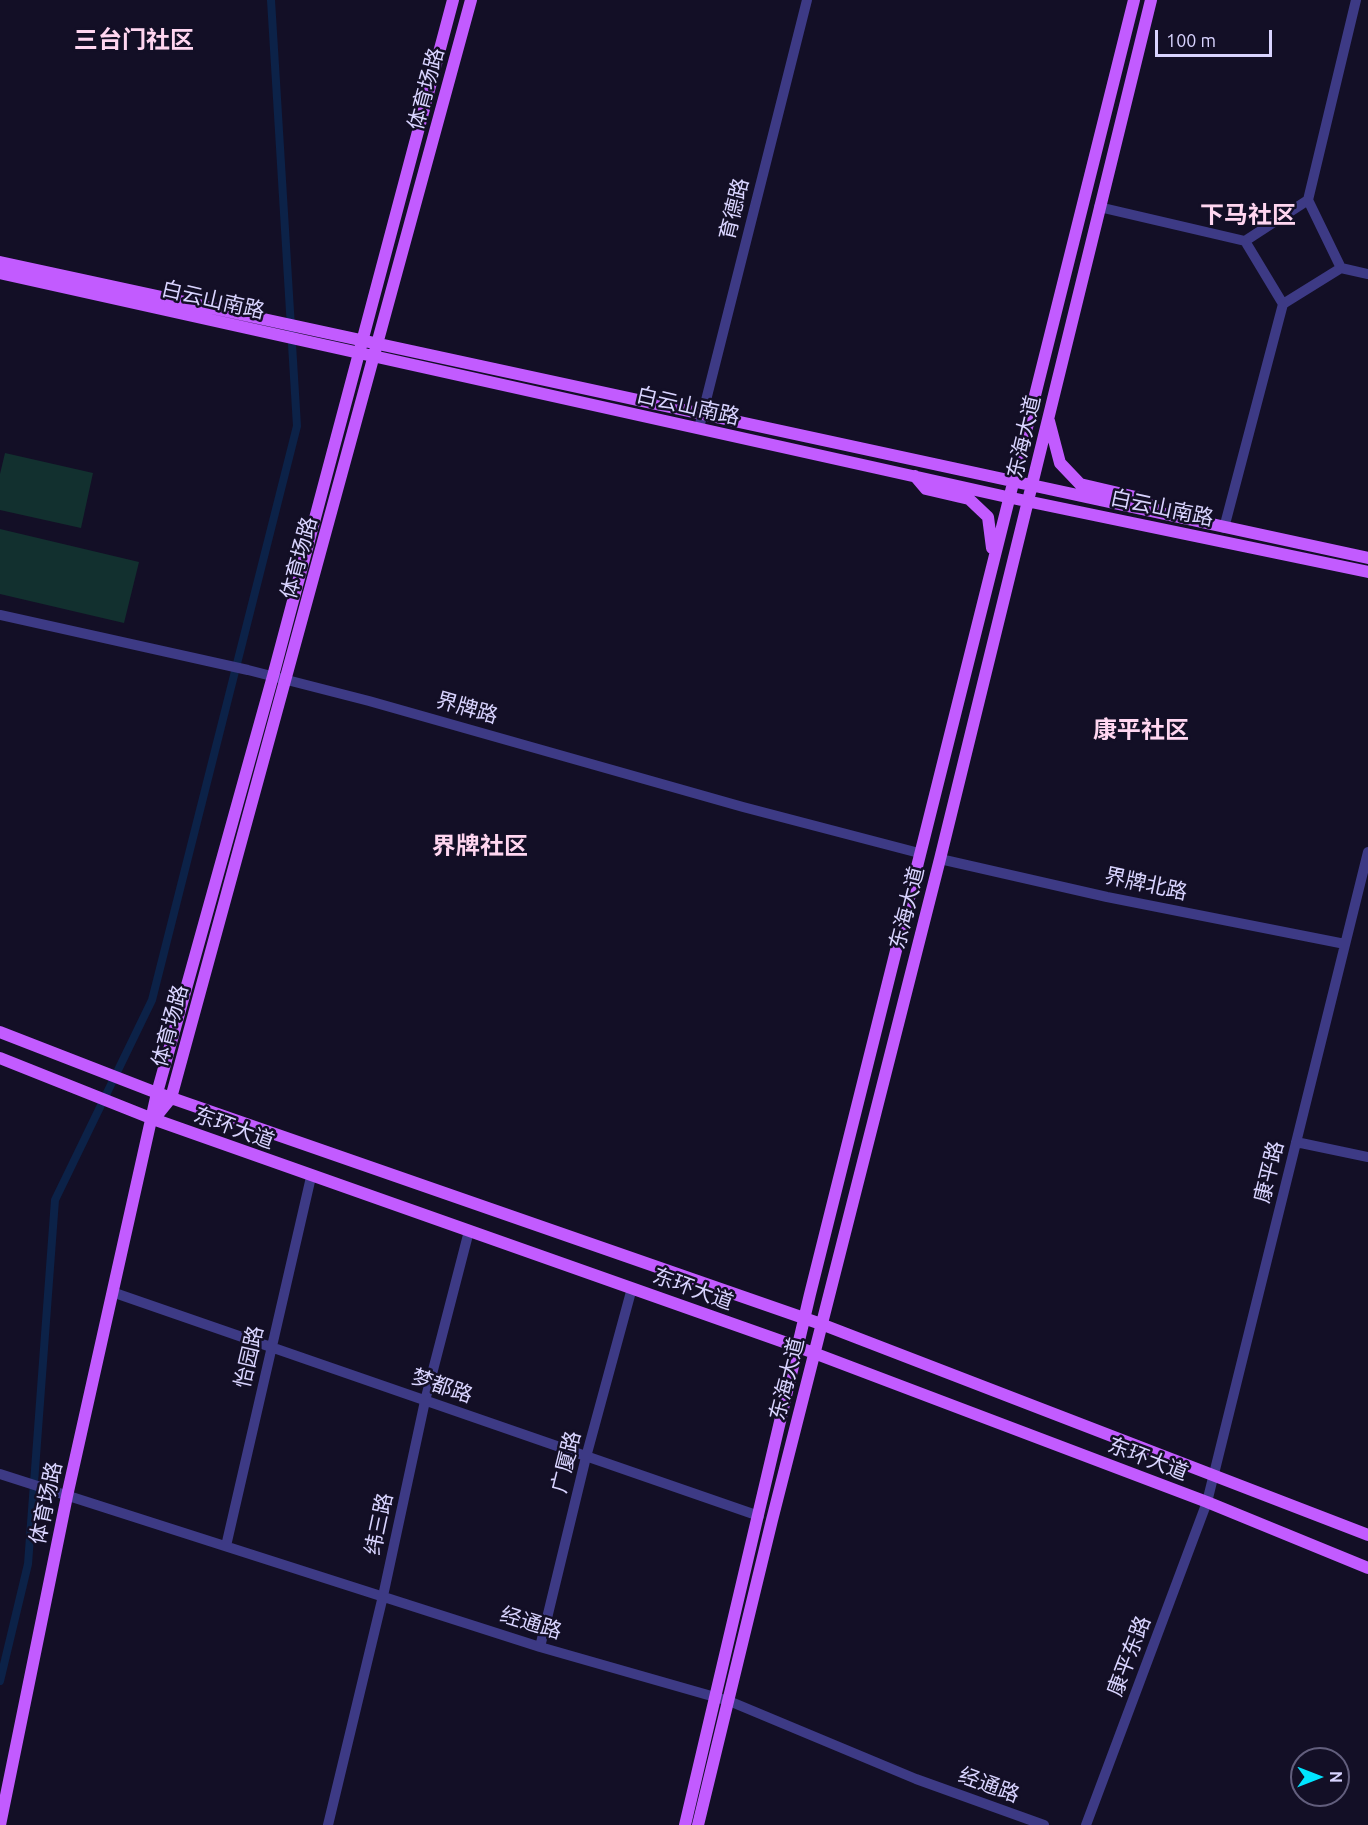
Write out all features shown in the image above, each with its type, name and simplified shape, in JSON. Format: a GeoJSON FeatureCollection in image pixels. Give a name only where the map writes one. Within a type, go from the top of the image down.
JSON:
{"type":"FeatureCollection","features":[{"type":"Feature","properties":{"kind":"main road","name":"体育场路"},"geometry":{"type":"LineString","coordinates":[[0,1825],[67,1496],[157,1093],[273,676],[453,0]]}},
{"type":"Feature","properties":{"kind":"main road","name":"体育场路"},"geometry":{"type":"LineString","coordinates":[[153,1119],[171,1098],[471,0]]}},
{"type":"Feature","properties":{"kind":"main road","name":"东海大道"},"geometry":{"type":"LineString","coordinates":[[685,1825],[717,1697],[804,1319],[1007,497],[1134,0]]}},
{"type":"Feature","properties":{"kind":"main road","name":"东海大道"},"geometry":{"type":"LineString","coordinates":[[698,1825],[813,1353],[1029,501],[1151,0]]}},
{"type":"Feature","properties":{"kind":"main road","name":"白云山南路"},"geometry":{"type":"LineString","coordinates":[[0,262],[272,328]]}},
{"type":"Feature","properties":{"kind":"main road","name":"白云山南路"},"geometry":{"type":"LineString","coordinates":[[0,273],[306,335],[701,422],[1032,487],[1368,558]]}},
{"type":"Feature","properties":{"kind":"main road"},"geometry":{"type":"LineString","coordinates":[[1048,417],[1060,463],[1080,484],[1140,498],[1164,515]]}},
{"type":"Feature","properties":{"kind":"main road","name":"白云山南路"},"geometry":{"type":"LineString","coordinates":[[701,422],[1007,497],[1368,572]]}},
{"type":"Feature","properties":{"kind":"main road"},"geometry":{"type":"LineString","coordinates":[[915,476],[926,489],[969,499],[988,517],[993,557]]}},
{"type":"Feature","properties":{"kind":"main road","name":"东环大道"},"geometry":{"type":"LineString","coordinates":[[0,1032],[171,1098],[821,1324],[1368,1535]]}},
{"type":"Feature","properties":{"kind":"main road","name":"东环大道"},"geometry":{"type":"LineString","coordinates":[[0,1058],[119,1106],[311,1177],[798,1347],[1207,1502],[1368,1568]]}},
{"type":"Feature","properties":{"kind":"street","name":"育德路"},"geometry":{"type":"LineString","coordinates":[[701,422],[807,0]]}},
{"type":"Feature","properties":{"kind":"street"},"geometry":{"type":"LineString","coordinates":[[1341,268],[1308,200],[1356,0]]}},
{"type":"Feature","properties":{"kind":"street"},"geometry":{"type":"LineString","coordinates":[[1245,241],[1308,200]]}},
{"type":"Feature","properties":{"kind":"street"},"geometry":{"type":"LineString","coordinates":[[1099,207],[1245,241],[1283,304]]}},
{"type":"Feature","properties":{"kind":"street"},"geometry":{"type":"LineString","coordinates":[[1224,528],[1283,304],[1341,268],[1368,274]]}},
{"type":"Feature","properties":{"kind":"street","name":"界牌路"},"geometry":{"type":"LineString","coordinates":[[0,615],[273,676],[743,807],[919,853]]}},
{"type":"Feature","properties":{"kind":"street","name":"康平路"},"geometry":{"type":"LineString","coordinates":[[1207,1502],[1368,852]]}},
{"type":"Feature","properties":{"kind":"street","name":"界牌北路"},"geometry":{"type":"LineString","coordinates":[[940,858],[1107,897],[1345,944]]}},
{"type":"Feature","properties":{"kind":"street"},"geometry":{"type":"LineString","coordinates":[[1296,1142],[1368,1157]]}},
{"type":"Feature","properties":{"kind":"street","name":"怡园路"},"geometry":{"type":"LineString","coordinates":[[226,1546],[311,1177]]}},
{"type":"Feature","properties":{"kind":"street","name":"纬三路"},"geometry":{"type":"LineString","coordinates":[[328,1825],[383,1596],[425,1401],[469,1231]]}},
{"type":"Feature","properties":{"kind":"street","name":"广厦路"},"geometry":{"type":"LineString","coordinates":[[540,1647],[586,1457],[633,1288]]}},
{"type":"Feature","properties":{"kind":"street","name":"梦都路"},"geometry":{"type":"LineString","coordinates":[[112,1292],[759,1516]]}},
{"type":"Feature","properties":{"kind":"street","name":"经通路"},"geometry":{"type":"LineString","coordinates":[[0,1474],[540,1647],[729,1701],[916,1779],[1044,1825]]}},
{"type":"Feature","properties":{"kind":"street","name":"康平东路"},"geometry":{"type":"LineString","coordinates":[[1086,1825],[1207,1502]]}},
{"type":"Feature","properties":{"kind":"green space"},"geometry":{"type":"Polygon","coordinates":[[[5,453],[93,473],[81,528],[0,510],[0,474],[5,453]]]}},
{"type":"Feature","properties":{"kind":"green space"},"geometry":{"type":"Polygon","coordinates":[[[0,529],[139,562],[124,623],[0,594],[0,529]]]}},
{"type":"Feature","properties":{"kind":"waterway"},"geometry":{"type":"LineString","coordinates":[[0,1681],[28,1564],[55,1200],[152,1000],[297,426],[271,0]]}},
{"type":"Feature","properties":{"kind":"district","name":"三台门社区"},"geometry":{"type":"Point","coordinates":[134,40]}},
{"type":"Feature","properties":{"kind":"district","name":"下马社区"},"geometry":{"type":"Point","coordinates":[1248,215]}},
{"type":"Feature","properties":{"kind":"district","name":"康平社区"},"geometry":{"type":"Point","coordinates":[1141,730]}},
{"type":"Feature","properties":{"kind":"district","name":"界牌社区"},"geometry":{"type":"Point","coordinates":[480,846]}}]}
